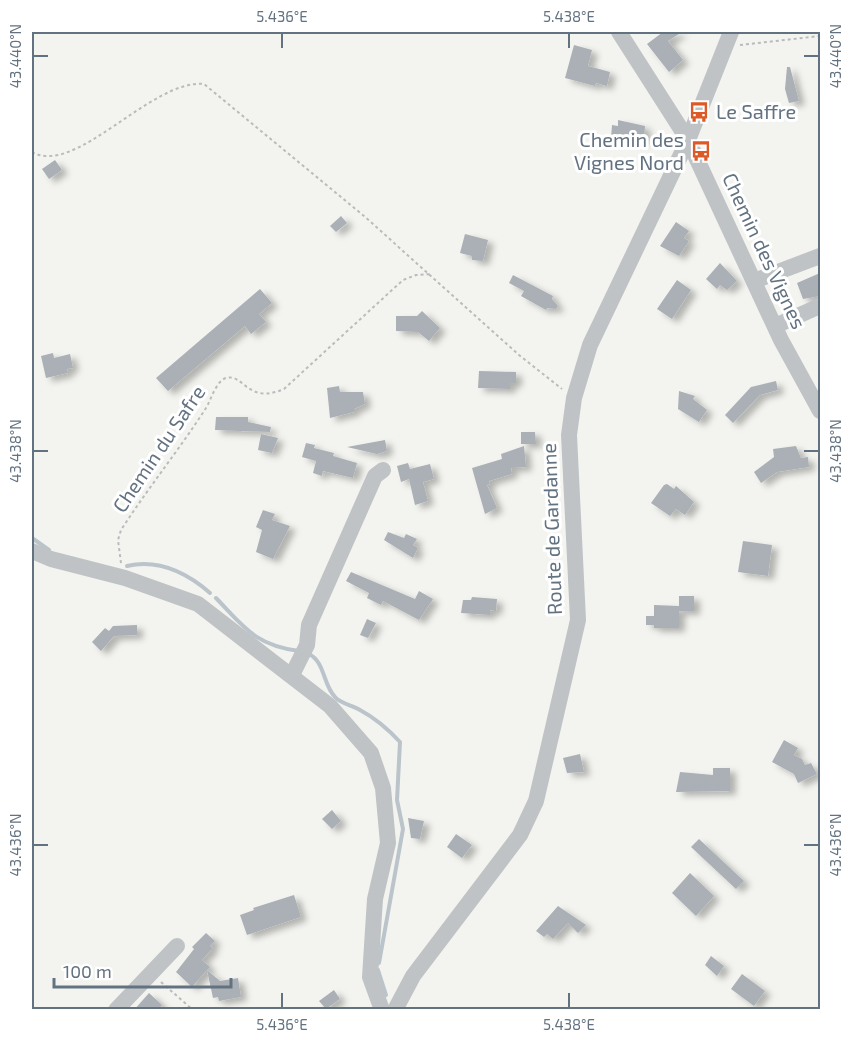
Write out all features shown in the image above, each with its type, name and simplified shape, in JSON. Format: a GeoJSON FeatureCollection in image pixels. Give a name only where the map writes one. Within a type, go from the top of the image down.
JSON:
{"type":"FeatureCollection","features":[{"type":"Feature","properties":{"kind":"street","name":"Chemin des Vignes"},"geometry":{"type":"LineString","coordinates":[[619,32],[688,140],[775,326],[820,411]]}},
{"type":"Feature","properties":{"kind":"street","name":"Route de Gardanne"},"geometry":{"type":"LineString","coordinates":[[403,1006],[413,976],[520,835],[536,801],[578,620],[569,435],[573,398],[590,345],[688,140],[728,39]]}},
{"type":"Feature","properties":{"kind":"street"},"geometry":{"type":"LineString","coordinates":[[754,281],[820,256]]}},
{"type":"Feature","properties":{"kind":"street"},"geometry":{"type":"LineString","coordinates":[[775,326],[820,306]]}},
{"type":"Feature","properties":{"kind":"street"},"geometry":{"type":"LineString","coordinates":[[292,675],[303,652],[309,625],[344,544],[375,476],[383,470]]}},
{"type":"Feature","properties":{"kind":"street"},"geometry":{"type":"LineString","coordinates":[[32,551],[51,559],[125,578],[198,604],[330,706],[371,753],[383,788],[388,843],[375,899],[370,977],[382,1010]]}},
{"type":"Feature","properties":{"kind":"street"},"geometry":{"type":"LineString","coordinates":[[116,1010],[177,946]]}},
{"type":"Feature","properties":{"kind":"path"},"geometry":{"type":"LineString","coordinates":[[728,39],[820,36]]}},
{"type":"Feature","properties":{"kind":"path"},"geometry":{"type":"LineString","coordinates":[[32,152],[38,156],[53,157],[74,150],[172,89],[190,82],[204,84],[432,274],[519,355],[573,398]]}},
{"type":"Feature","properties":{"kind":"path","name":"Chemin du Safre"},"geometry":{"type":"LineString","coordinates":[[125,578],[118,554],[117,540],[121,530],[208,406],[220,381],[227,377],[236,379],[252,393],[262,395],[284,389],[403,280],[416,275],[432,274]]}},
{"type":"Feature","properties":{"kind":"path"},"geometry":{"type":"LineString","coordinates":[[151,974],[193,1010]]}},
{"type":"Feature","properties":{"kind":"building"},"geometry":{"type":"Polygon","coordinates":[[[663,32],[682,32],[668,41],[683,60],[669,72],[647,44],[663,32]]]}},
{"type":"Feature","properties":{"kind":"building"},"geometry":{"type":"Polygon","coordinates":[[[574,45],[592,50],[588,66],[610,72],[607,86],[596,83],[595,86],[565,78],[574,45]]]}},
{"type":"Feature","properties":{"kind":"building"},"geometry":{"type":"Polygon","coordinates":[[[787,67],[790,67],[799,101],[789,103],[785,89],[787,67]]]}},
{"type":"Feature","properties":{"kind":"building"},"geometry":{"type":"Polygon","coordinates":[[[618,120],[645,126],[644,141],[611,138],[612,125],[618,126],[618,120]]]}},
{"type":"Feature","properties":{"kind":"building"},"geometry":{"type":"Polygon","coordinates":[[[55,160],[62,170],[49,179],[42,169],[55,160]]]}},
{"type":"Feature","properties":{"kind":"building"},"geometry":{"type":"Polygon","coordinates":[[[341,216],[347,223],[336,232],[330,226],[341,216]]]}},
{"type":"Feature","properties":{"kind":"building"},"geometry":{"type":"Polygon","coordinates":[[[676,222],[689,231],[684,238],[689,241],[679,256],[660,246],[676,222]]]}},
{"type":"Feature","properties":{"kind":"building"},"geometry":{"type":"Polygon","coordinates":[[[465,234],[488,240],[483,261],[472,260],[472,256],[460,253],[465,234]]]}},
{"type":"Feature","properties":{"kind":"building"},"geometry":{"type":"Polygon","coordinates":[[[720,263],[737,281],[727,290],[720,285],[717,289],[706,279],[720,263]]]}},
{"type":"Feature","properties":{"kind":"building"},"geometry":{"type":"Polygon","coordinates":[[[820,273],[820,288],[818,289],[820,296],[803,299],[797,283],[820,273]]]}},
{"type":"Feature","properties":{"kind":"building"},"geometry":{"type":"Polygon","coordinates":[[[513,275],[553,296],[552,299],[558,306],[556,309],[547,308],[546,310],[521,296],[524,291],[509,283],[513,275]]]}},
{"type":"Feature","properties":{"kind":"building"},"geometry":{"type":"Polygon","coordinates":[[[677,280],[691,290],[672,319],[657,309],[677,280]]]}},
{"type":"Feature","properties":{"kind":"building"},"geometry":{"type":"Polygon","coordinates":[[[260,289],[272,303],[259,314],[266,322],[251,334],[245,326],[168,391],[156,378],[260,289]]]}},
{"type":"Feature","properties":{"kind":"building"},"geometry":{"type":"Polygon","coordinates":[[[422,311],[440,328],[429,341],[418,332],[396,331],[396,316],[417,316],[422,311]]]}},
{"type":"Feature","properties":{"kind":"building"},"geometry":{"type":"Polygon","coordinates":[[[53,353],[54,358],[70,354],[73,368],[67,369],[68,373],[46,378],[41,356],[53,353]]]}},
{"type":"Feature","properties":{"kind":"building"},"geometry":{"type":"Polygon","coordinates":[[[479,371],[516,372],[516,383],[510,383],[510,389],[478,388],[479,371]]]}},
{"type":"Feature","properties":{"kind":"building"},"geometry":{"type":"Polygon","coordinates":[[[776,381],[778,390],[760,395],[733,423],[725,415],[751,387],[776,381]]]}},
{"type":"Feature","properties":{"kind":"building"},"geometry":{"type":"Polygon","coordinates":[[[339,386],[340,392],[363,392],[365,404],[354,409],[354,412],[330,418],[327,388],[339,386]]]}},
{"type":"Feature","properties":{"kind":"building"},"geometry":{"type":"Polygon","coordinates":[[[679,391],[695,396],[693,399],[707,410],[699,422],[678,409],[679,391]]]}},
{"type":"Feature","properties":{"kind":"building"},"geometry":{"type":"Polygon","coordinates":[[[216,417],[248,417],[248,422],[271,427],[270,432],[215,430],[216,417]]]}},
{"type":"Feature","properties":{"kind":"building"},"geometry":{"type":"Polygon","coordinates":[[[521,432],[535,432],[536,444],[521,444],[521,432]]]}},
{"type":"Feature","properties":{"kind":"building"},"geometry":{"type":"Polygon","coordinates":[[[261,434],[278,438],[272,453],[258,450],[261,434]]]}},
{"type":"Feature","properties":{"kind":"building"},"geometry":{"type":"Polygon","coordinates":[[[385,440],[387,451],[377,454],[347,447],[385,440]]]}},
{"type":"Feature","properties":{"kind":"building"},"geometry":{"type":"Polygon","coordinates":[[[306,443],[315,445],[314,448],[334,453],[333,456],[357,463],[353,478],[323,471],[322,476],[313,473],[316,461],[302,457],[306,443]]]}},
{"type":"Feature","properties":{"kind":"building"},"geometry":{"type":"Polygon","coordinates":[[[524,446],[526,467],[511,468],[512,474],[489,481],[490,484],[487,485],[497,508],[485,514],[472,468],[502,459],[501,454],[524,446]]]}},
{"type":"Feature","properties":{"kind":"building"},"geometry":{"type":"Polygon","coordinates":[[[796,446],[801,458],[808,457],[809,467],[777,472],[761,483],[754,472],[774,457],[773,449],[796,446]]]}},
{"type":"Feature","properties":{"kind":"building"},"geometry":{"type":"Polygon","coordinates":[[[408,463],[410,469],[430,464],[434,479],[423,482],[428,501],[415,505],[409,479],[401,482],[397,466],[408,463]]]}},
{"type":"Feature","properties":{"kind":"building"},"geometry":{"type":"Polygon","coordinates":[[[667,484],[674,489],[676,486],[694,502],[685,515],[676,509],[670,516],[651,503],[667,484]]]}},
{"type":"Feature","properties":{"kind":"building"},"geometry":{"type":"Polygon","coordinates":[[[263,510],[275,514],[272,520],[290,526],[273,559],[256,552],[262,530],[256,527],[263,510]]]}},
{"type":"Feature","properties":{"kind":"building"},"geometry":{"type":"Polygon","coordinates":[[[388,532],[404,538],[406,534],[417,539],[413,545],[418,548],[413,558],[384,540],[388,532]]]}},
{"type":"Feature","properties":{"kind":"building"},"geometry":{"type":"Polygon","coordinates":[[[743,541],[772,545],[768,576],[738,572],[743,541]]]}},
{"type":"Feature","properties":{"kind":"building"},"geometry":{"type":"Polygon","coordinates":[[[351,572],[415,599],[419,591],[433,599],[419,620],[383,601],[381,605],[367,598],[369,593],[346,581],[351,572]]]}},
{"type":"Feature","properties":{"kind":"building"},"geometry":{"type":"Polygon","coordinates":[[[679,596],[694,596],[694,611],[679,611],[679,628],[654,628],[654,625],[646,625],[646,616],[654,616],[654,605],[679,606],[679,596]]]}},
{"type":"Feature","properties":{"kind":"building"},"geometry":{"type":"Polygon","coordinates":[[[472,597],[497,599],[496,611],[490,610],[490,615],[461,613],[463,600],[471,600],[472,597]]]}},
{"type":"Feature","properties":{"kind":"building"},"geometry":{"type":"Polygon","coordinates":[[[367,619],[376,623],[368,638],[360,635],[367,619]]]}},
{"type":"Feature","properties":{"kind":"building"},"geometry":{"type":"Polygon","coordinates":[[[137,625],[137,635],[114,636],[101,651],[92,642],[105,628],[109,631],[113,626],[137,625]]]}},
{"type":"Feature","properties":{"kind":"building"},"geometry":{"type":"Polygon","coordinates":[[[784,740],[798,748],[794,755],[802,759],[805,765],[811,763],[817,774],[798,783],[794,774],[772,762],[784,740]]]}},
{"type":"Feature","properties":{"kind":"building"},"geometry":{"type":"Polygon","coordinates":[[[580,754],[584,772],[567,773],[563,758],[580,754]]]}},
{"type":"Feature","properties":{"kind":"building"},"geometry":{"type":"Polygon","coordinates":[[[713,768],[730,768],[730,791],[676,792],[680,772],[713,775],[713,768]]]}},
{"type":"Feature","properties":{"kind":"building"},"geometry":{"type":"Polygon","coordinates":[[[332,810],[341,821],[332,829],[322,819],[332,810]]]}},
{"type":"Feature","properties":{"kind":"building"},"geometry":{"type":"Polygon","coordinates":[[[408,818],[424,821],[420,839],[411,838],[408,818]]]}},
{"type":"Feature","properties":{"kind":"building"},"geometry":{"type":"Polygon","coordinates":[[[456,834],[472,845],[462,858],[447,847],[456,834]]]}},
{"type":"Feature","properties":{"kind":"building"},"geometry":{"type":"Polygon","coordinates":[[[699,839],[744,881],[736,889],[691,847],[699,839]]]}},
{"type":"Feature","properties":{"kind":"building"},"geometry":{"type":"Polygon","coordinates":[[[690,873],[714,896],[696,916],[672,893],[690,873]]]}},
{"type":"Feature","properties":{"kind":"building"},"geometry":{"type":"Polygon","coordinates":[[[294,895],[301,917],[247,935],[240,915],[254,910],[253,908],[294,895]]]}},
{"type":"Feature","properties":{"kind":"building"},"geometry":{"type":"Polygon","coordinates":[[[558,906],[586,925],[578,933],[568,923],[553,939],[547,934],[544,937],[536,931],[558,906]]]}},
{"type":"Feature","properties":{"kind":"building"},"geometry":{"type":"Polygon","coordinates":[[[206,933],[215,941],[210,946],[213,948],[202,960],[210,967],[192,987],[176,972],[194,949],[192,947],[206,933]]]}},
{"type":"Feature","properties":{"kind":"building"},"geometry":{"type":"Polygon","coordinates":[[[711,956],[724,966],[717,976],[705,965],[711,956]]]}},
{"type":"Feature","properties":{"kind":"building"},"geometry":{"type":"Polygon","coordinates":[[[207,970],[220,981],[238,978],[241,997],[219,1001],[218,997],[213,998],[207,970]]]}},
{"type":"Feature","properties":{"kind":"building"},"geometry":{"type":"Polygon","coordinates":[[[742,974],[765,991],[754,1006],[731,989],[742,974]]]}},
{"type":"Feature","properties":{"kind":"building"},"geometry":{"type":"Polygon","coordinates":[[[334,990],[340,999],[326,1009],[319,1001],[334,990]]]}},
{"type":"Feature","properties":{"kind":"building"},"geometry":{"type":"Polygon","coordinates":[[[149,993],[162,1005],[158,1010],[134,1010],[149,993]]]}},
{"type":"Feature","properties":{"kind":"waterway"},"geometry":{"type":"LineString","coordinates":[[32,538],[49,550]]}},
{"type":"Feature","properties":{"kind":"waterway"},"geometry":{"type":"LineString","coordinates":[[127,566],[150,564],[172,569],[192,579],[210,593]]}},
{"type":"Feature","properties":{"kind":"waterway"},"geometry":{"type":"LineString","coordinates":[[216,598],[243,626],[261,640],[299,651]]}},
{"type":"Feature","properties":{"kind":"waterway"},"geometry":{"type":"LineString","coordinates":[[309,654],[318,662],[335,697],[371,717],[400,742],[397,800],[403,829],[379,963]]}},
{"type":"Feature","properties":{"kind":"waterway"},"geometry":{"type":"LineString","coordinates":[[378,970],[386,995]]}},
{"type":"Feature","properties":{"kind":"place","name":"Le Saffre"},"geometry":{"type":"Point","coordinates":[699,112]}},
{"type":"Feature","properties":{"kind":"place","name":"Chemin des Vignes Nord"},"geometry":{"type":"Point","coordinates":[701,151]}}]}
